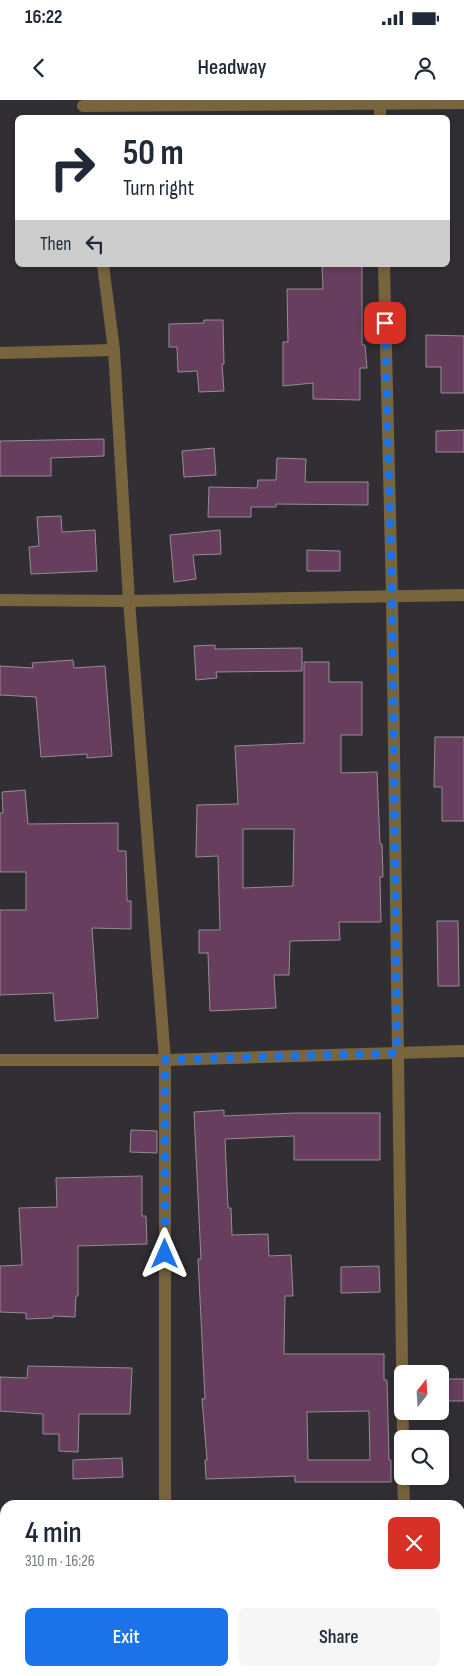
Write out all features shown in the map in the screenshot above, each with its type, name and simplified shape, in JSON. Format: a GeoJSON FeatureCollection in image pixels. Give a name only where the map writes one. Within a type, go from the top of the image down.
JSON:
{"type":"FeatureCollection","features":[{"type":"Feature","properties":{"kind":"street"},"geometry":{"type":"LineString","coordinates":[[380,103],[380,115]]}},
{"type":"Feature","properties":{"kind":"street"},"geometry":{"type":"LineString","coordinates":[[83,108],[464,103]]}},
{"type":"Feature","properties":{"kind":"street"},"geometry":{"type":"LineString","coordinates":[[103,267],[114,350],[129,601],[165,1060],[165,1500]]}},
{"type":"Feature","properties":{"kind":"street"},"geometry":{"type":"LineString","coordinates":[[384,267],[392,596],[403,1430]]}},
{"type":"Feature","properties":{"kind":"street"},"geometry":{"type":"LineString","coordinates":[[0,353],[114,350]]}},
{"type":"Feature","properties":{"kind":"street"},"geometry":{"type":"LineString","coordinates":[[0,600],[129,601],[464,595]]}},
{"type":"Feature","properties":{"kind":"street"},"geometry":{"type":"LineString","coordinates":[[0,1060],[165,1060],[464,1051]]}},
{"type":"Feature","properties":{"kind":"street"},"geometry":{"type":"LineString","coordinates":[[403,1485],[404,1500]]}},
{"type":"Feature","properties":{"kind":"building"},"geometry":{"type":"Polygon","coordinates":[[[322,267],[362,267],[362,345],[365,345],[367,368],[360,368],[360,400],[313,399],[313,383],[283,386],[283,342],[288,342],[287,289],[323,289],[322,267]]]}},
{"type":"Feature","properties":{"kind":"building"},"geometry":{"type":"Polygon","coordinates":[[[204,320],[223,320],[224,364],[222,364],[224,391],[199,392],[197,371],[178,372],[177,347],[169,347],[169,324],[204,323],[204,320]]]}},
{"type":"Feature","properties":{"kind":"building"},"geometry":{"type":"Polygon","coordinates":[[[426,335],[464,336],[464,393],[441,393],[441,367],[426,367],[426,335]]]}},
{"type":"Feature","properties":{"kind":"building"},"geometry":{"type":"Polygon","coordinates":[[[464,430],[464,452],[436,452],[436,431],[464,430]]]}},
{"type":"Feature","properties":{"kind":"building"},"geometry":{"type":"Polygon","coordinates":[[[104,439],[104,456],[51,458],[51,476],[0,476],[0,441],[104,439]]]}},
{"type":"Feature","properties":{"kind":"building"},"geometry":{"type":"Polygon","coordinates":[[[214,448],[216,475],[184,477],[182,451],[214,448]]]}},
{"type":"Feature","properties":{"kind":"building"},"geometry":{"type":"Polygon","coordinates":[[[277,458],[306,459],[305,482],[368,482],[368,505],[276,504],[276,507],[251,507],[251,517],[208,517],[209,487],[257,488],[258,480],[276,480],[277,458]]]}},
{"type":"Feature","properties":{"kind":"building"},"geometry":{"type":"Polygon","coordinates":[[[61,516],[62,532],[95,530],[97,571],[31,574],[29,547],[39,546],[37,517],[61,516]]]}},
{"type":"Feature","properties":{"kind":"building"},"geometry":{"type":"Polygon","coordinates":[[[220,530],[221,554],[193,555],[196,579],[174,582],[170,535],[220,530]]]}},
{"type":"Feature","properties":{"kind":"building"},"geometry":{"type":"Polygon","coordinates":[[[307,550],[340,551],[340,571],[307,571],[307,550]]]}},
{"type":"Feature","properties":{"kind":"building"},"geometry":{"type":"Polygon","coordinates":[[[215,645],[215,649],[302,648],[302,671],[216,672],[217,678],[196,680],[194,646],[215,645]]]}},
{"type":"Feature","properties":{"kind":"building"},"geometry":{"type":"Polygon","coordinates":[[[73,660],[74,668],[105,666],[112,756],[87,758],[87,754],[41,757],[36,697],[0,695],[0,666],[33,668],[32,663],[73,660]]]}},
{"type":"Feature","properties":{"kind":"building"},"geometry":{"type":"Polygon","coordinates":[[[304,662],[329,662],[329,682],[362,682],[362,735],[341,735],[341,773],[377,772],[383,877],[380,877],[381,922],[339,922],[340,940],[290,941],[289,975],[274,975],[276,1008],[210,1011],[208,953],[199,953],[199,930],[220,930],[218,856],[196,857],[197,805],[238,804],[235,746],[304,743],[304,662]],[[243,829],[243,888],[293,886],[294,829],[243,829]]]}},
{"type":"Feature","properties":{"kind":"building"},"geometry":{"type":"Polygon","coordinates":[[[435,737],[464,737],[464,821],[442,821],[442,787],[434,787],[435,737]]]}},
{"type":"Feature","properties":{"kind":"building"},"geometry":{"type":"Polygon","coordinates":[[[25,790],[28,824],[118,823],[118,851],[126,851],[127,901],[131,901],[131,929],[92,928],[98,1018],[55,1021],[53,993],[0,995],[0,910],[26,910],[26,872],[0,872],[0,813],[3,813],[2,792],[25,790]]]}},
{"type":"Feature","properties":{"kind":"building"},"geometry":{"type":"Polygon","coordinates":[[[437,921],[458,921],[459,986],[438,986],[437,921]]]}},
{"type":"Feature","properties":{"kind":"building"},"geometry":{"type":"Polygon","coordinates":[[[224,1110],[224,1116],[294,1113],[380,1113],[380,1160],[294,1160],[294,1136],[225,1139],[228,1208],[231,1208],[232,1235],[268,1234],[269,1256],[291,1255],[293,1296],[285,1296],[284,1354],[384,1354],[384,1380],[387,1380],[391,1482],[295,1482],[295,1476],[206,1479],[205,1460],[207,1460],[202,1399],[205,1399],[198,1259],[201,1259],[194,1112],[224,1110]],[[369,1411],[307,1412],[308,1460],[370,1460],[369,1411]]]}},
{"type":"Feature","properties":{"kind":"building"},"geometry":{"type":"Polygon","coordinates":[[[131,1130],[157,1131],[157,1153],[130,1152],[131,1130]]]}},
{"type":"Feature","properties":{"kind":"building"},"geometry":{"type":"Polygon","coordinates":[[[142,1176],[142,1216],[146,1216],[147,1244],[78,1246],[78,1296],[76,1296],[75,1317],[53,1316],[53,1318],[26,1319],[26,1313],[0,1312],[0,1266],[22,1265],[19,1208],[57,1207],[56,1178],[142,1176]]]}},
{"type":"Feature","properties":{"kind":"building"},"geometry":{"type":"Polygon","coordinates":[[[379,1266],[380,1292],[341,1293],[341,1267],[379,1266]]]}},
{"type":"Feature","properties":{"kind":"building"},"geometry":{"type":"Polygon","coordinates":[[[28,1366],[132,1368],[130,1414],[79,1414],[78,1452],[59,1451],[59,1434],[43,1434],[43,1414],[0,1411],[0,1377],[27,1378],[28,1366]]]}},
{"type":"Feature","properties":{"kind":"building"},"geometry":{"type":"Polygon","coordinates":[[[449,1379],[464,1379],[464,1401],[449,1401],[449,1379]]]}},
{"type":"Feature","properties":{"kind":"building"},"geometry":{"type":"Polygon","coordinates":[[[122,1458],[123,1477],[73,1479],[73,1460],[122,1458]]]}},
{"type":"Feature","properties":{"kind":"route"},"geometry":{"type":"LineString","coordinates":[[165,1254],[165,1060],[397,1053],[392,596],[385,323]]}}]}
